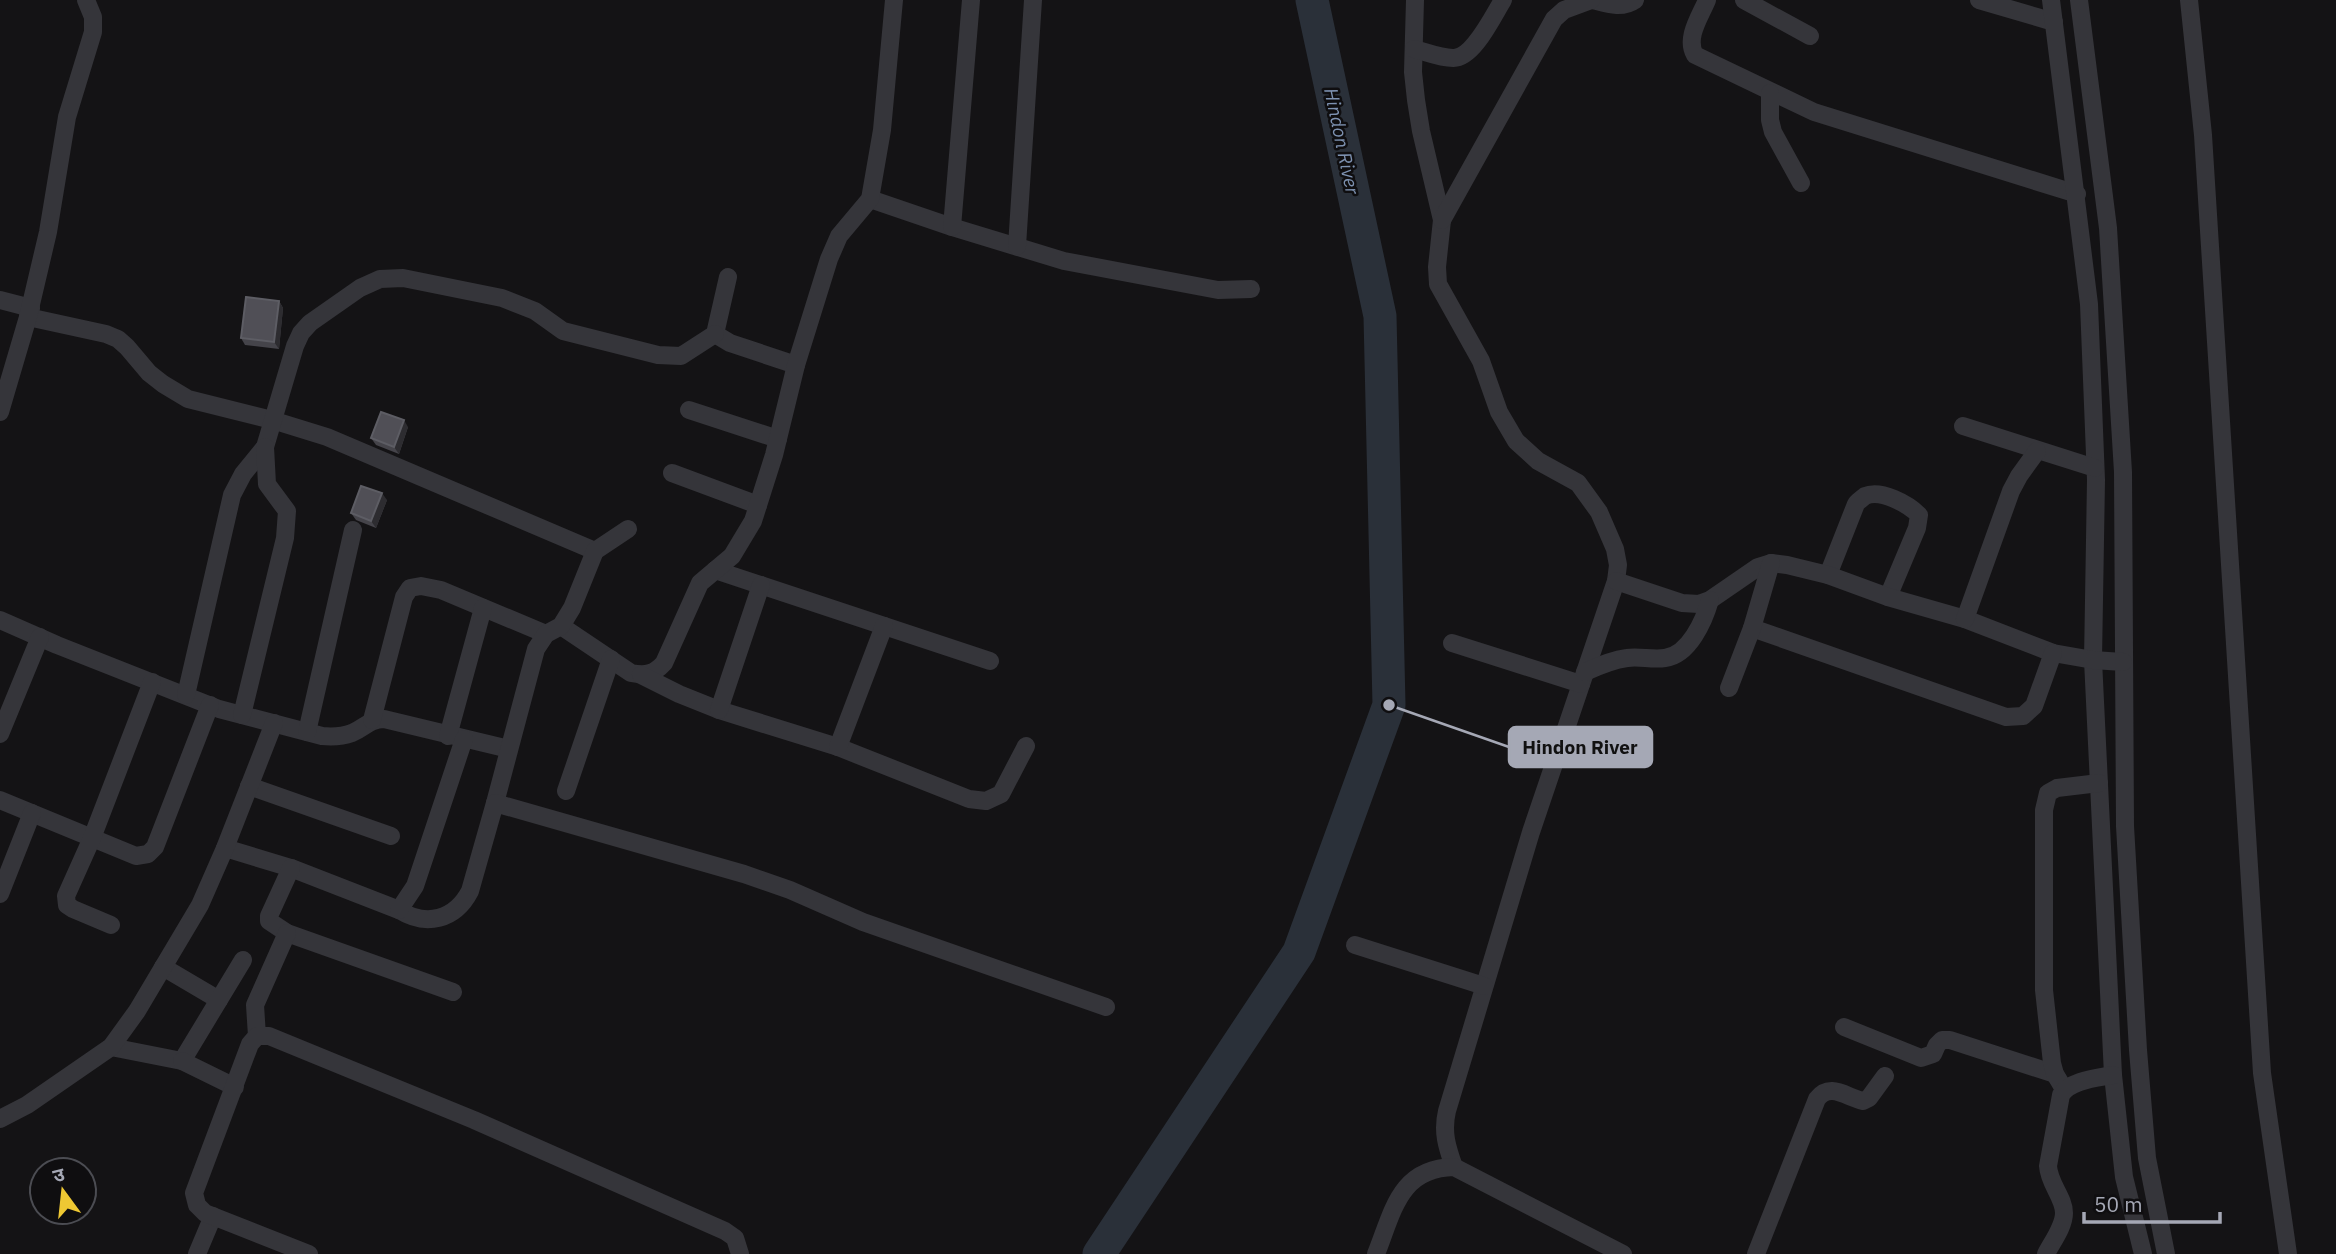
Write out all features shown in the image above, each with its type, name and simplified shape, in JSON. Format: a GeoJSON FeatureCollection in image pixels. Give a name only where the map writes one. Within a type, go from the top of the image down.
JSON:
{"type":"FeatureCollection","features":[{"type":"Feature","properties":{"kind":"street"},"geometry":{"type":"LineString","coordinates":[[0,412],[30,312],[48,232],[67,117],[93,32],[93,17],[86,0]]}},
{"type":"Feature","properties":{"kind":"street"},"geometry":{"type":"LineString","coordinates":[[641,675],[655,672],[664,663],[700,583],[732,556],[744,539],[758,505],[796,365],[829,259],[839,236],[870,199],[882,130],[894,0]]}},
{"type":"Feature","properties":{"kind":"street"},"geometry":{"type":"LineString","coordinates":[[952,227],[971,0]]}},
{"type":"Feature","properties":{"kind":"street"},"geometry":{"type":"LineString","coordinates":[[1017,246],[1033,0]]}},
{"type":"Feature","properties":{"kind":"street"},"geometry":{"type":"LineString","coordinates":[[1415,0],[1413,72],[1417,110],[1442,220],[1438,284],[1481,361],[1499,412],[1516,441],[1538,461],[1578,483],[1599,512],[1615,549],[1618,565],[1616,581],[1531,832],[1483,986],[1444,1127],[1454,1167]]}},
{"type":"Feature","properties":{"kind":"street"},"geometry":{"type":"LineString","coordinates":[[1414,49],[1452,58],[1463,57],[1503,0]]}},
{"type":"Feature","properties":{"kind":"street"},"geometry":{"type":"LineString","coordinates":[[1442,220],[1554,19],[1564,9],[1592,0],[1618,5],[1626,5],[1635,0]]}},
{"type":"Feature","properties":{"kind":"street"},"geometry":{"type":"LineString","coordinates":[[1707,0],[1692,37],[1691,47],[1695,55],[1814,113],[2077,194]]}},
{"type":"Feature","properties":{"kind":"street"},"geometry":{"type":"LineString","coordinates":[[1744,0],[1810,36]]}},
{"type":"Feature","properties":{"kind":"street"},"geometry":{"type":"LineString","coordinates":[[1979,0],[2054,22]]}},
{"type":"Feature","properties":{"kind":"street"},"geometry":{"type":"LineString","coordinates":[[2051,0],[2089,304],[2095,468],[2093,660],[2113,1075],[2124,1177],[2143,1254]]}},
{"type":"Feature","properties":{"kind":"street"},"geometry":{"type":"LineString","coordinates":[[2078,0],[2108,228],[2123,472],[2125,826],[2147,1158],[2166,1254]]}},
{"type":"Feature","properties":{"kind":"street"},"geometry":{"type":"LineString","coordinates":[[2189,0],[2203,135],[2262,1073],[2288,1254]]}},
{"type":"Feature","properties":{"kind":"street"},"geometry":{"type":"LineString","coordinates":[[1770,93],[1773,132],[1801,183]]}},
{"type":"Feature","properties":{"kind":"street"},"geometry":{"type":"LineString","coordinates":[[870,199],[1064,261],[1218,290],[1251,289]]}},
{"type":"Feature","properties":{"kind":"street"},"geometry":{"type":"LineString","coordinates":[[242,715],[288,519],[284,504],[267,484],[265,447],[301,333],[310,323],[360,288],[380,279],[420,280],[502,298],[535,311],[564,331],[658,355],[681,356],[715,334],[728,277]]}},
{"type":"Feature","properties":{"kind":"street"},"geometry":{"type":"LineString","coordinates":[[0,300],[118,339],[149,373],[174,392],[204,404],[272,420],[327,437],[595,551]]}},
{"type":"Feature","properties":{"kind":"street"},"geometry":{"type":"LineString","coordinates":[[715,334],[730,343],[796,365]]}},
{"type":"Feature","properties":{"kind":"street"},"geometry":{"type":"LineString","coordinates":[[689,410],[778,439]]}},
{"type":"Feature","properties":{"kind":"street"},"geometry":{"type":"LineString","coordinates":[[1963,426],[2095,468]]}},
{"type":"Feature","properties":{"kind":"street"},"geometry":{"type":"LineString","coordinates":[[186,695],[232,495],[243,474],[265,447]]}},
{"type":"Feature","properties":{"kind":"street"},"geometry":{"type":"LineString","coordinates":[[1965,619],[2011,491],[2037,451]]}},
{"type":"Feature","properties":{"kind":"street"},"geometry":{"type":"LineString","coordinates":[[672,473],[758,505]]}},
{"type":"Feature","properties":{"kind":"street"},"geometry":{"type":"LineString","coordinates":[[1828,575],[1856,504],[1864,496],[1875,494],[1909,505],[1919,515],[1917,528],[1888,597]]}},
{"type":"Feature","properties":{"kind":"street"},"geometry":{"type":"LineString","coordinates":[[225,848],[290,868],[399,910],[411,918],[431,921],[458,909],[470,891],[536,649],[572,608],[595,551],[628,528]]}},
{"type":"Feature","properties":{"kind":"street"},"geometry":{"type":"LineString","coordinates":[[307,732],[353,530]]}},
{"type":"Feature","properties":{"kind":"street"},"geometry":{"type":"LineString","coordinates":[[1616,581],[1682,603],[1699,604],[1710,600],[1758,567],[1771,563],[1828,575],[1888,597],[1965,619],[2053,653],[2123,662]]}},
{"type":"Feature","properties":{"kind":"street"},"geometry":{"type":"LineString","coordinates":[[1729,688],[1752,628],[1771,563]]}},
{"type":"Feature","properties":{"kind":"street"},"geometry":{"type":"LineString","coordinates":[[715,570],[990,661]]}},
{"type":"Feature","properties":{"kind":"street"},"geometry":{"type":"LineString","coordinates":[[719,710],[761,585]]}},
{"type":"Feature","properties":{"kind":"street"},"geometry":{"type":"LineString","coordinates":[[372,720],[404,597],[410,588],[421,586],[440,590],[483,608],[553,630],[611,659],[631,673],[719,710],[838,747],[969,799],[986,801],[1001,794],[1026,746]]}},
{"type":"Feature","properties":{"kind":"street"},"geometry":{"type":"LineString","coordinates":[[1452,643],[1583,678],[1604,664],[1628,658],[1666,658],[1677,655],[1684,650],[1701,622],[1710,600]]}},
{"type":"Feature","properties":{"kind":"street"},"geometry":{"type":"LineString","coordinates":[[399,910],[415,886],[456,737],[483,608]]}},
{"type":"Feature","properties":{"kind":"street"},"geometry":{"type":"LineString","coordinates":[[0,620],[210,705],[322,736],[338,737],[354,732],[372,720],[384,719],[509,749]]}},
{"type":"Feature","properties":{"kind":"street"},"geometry":{"type":"LineString","coordinates":[[838,747],[884,626]]}},
{"type":"Feature","properties":{"kind":"street"},"geometry":{"type":"LineString","coordinates":[[1752,628],[2006,716],[2023,716],[2034,706],[2053,653]]}},
{"type":"Feature","properties":{"kind":"street"},"geometry":{"type":"LineString","coordinates":[[0,734],[40,637]]}},
{"type":"Feature","properties":{"kind":"street"},"geometry":{"type":"LineString","coordinates":[[566,791],[611,659]]}},
{"type":"Feature","properties":{"kind":"street"},"geometry":{"type":"LineString","coordinates":[[111,925],[73,909],[67,905],[66,896],[92,838],[152,682]]}},
{"type":"Feature","properties":{"kind":"street"},"geometry":{"type":"LineString","coordinates":[[0,800],[136,856],[148,854],[155,847],[210,705]]}},
{"type":"Feature","properties":{"kind":"street"},"geometry":{"type":"LineString","coordinates":[[0,1119],[27,1105],[111,1047],[137,1011],[200,905],[274,723]]}},
{"type":"Feature","properties":{"kind":"street"},"geometry":{"type":"LineString","coordinates":[[2046,1254],[2064,1213],[2049,1178],[2048,1166],[2059,1082],[2045,989],[2045,800],[2048,793],[2057,788],[2099,783]]}},
{"type":"Feature","properties":{"kind":"street"},"geometry":{"type":"LineString","coordinates":[[250,786],[391,836]]}},
{"type":"Feature","properties":{"kind":"street"},"geometry":{"type":"LineString","coordinates":[[495,803],[744,874],[790,890],[863,922],[1106,1007]]}},
{"type":"Feature","properties":{"kind":"street"},"geometry":{"type":"LineString","coordinates":[[0,894],[32,813]]}},
{"type":"Feature","properties":{"kind":"street"},"geometry":{"type":"LineString","coordinates":[[290,868],[269,916],[272,925],[287,933],[453,992]]}},
{"type":"Feature","properties":{"kind":"street"},"geometry":{"type":"LineString","coordinates":[[257,1037],[255,1005],[287,933]]}},
{"type":"Feature","properties":{"kind":"street"},"geometry":{"type":"LineString","coordinates":[[1354,945],[1483,986]]}},
{"type":"Feature","properties":{"kind":"street"},"geometry":{"type":"LineString","coordinates":[[182,1061],[243,960]]}},
{"type":"Feature","properties":{"kind":"street"},"geometry":{"type":"LineString","coordinates":[[163,967],[219,1000]]}},
{"type":"Feature","properties":{"kind":"street"},"geometry":{"type":"LineString","coordinates":[[1843,1027],[1921,1058],[1933,1054],[1942,1040],[1950,1040],[2059,1082],[2113,1075]]}},
{"type":"Feature","properties":{"kind":"street"},"geometry":{"type":"LineString","coordinates":[[309,1254],[213,1216],[197,1205],[194,1193],[250,1044],[257,1037],[269,1036],[449,1109],[725,1231],[735,1238],[740,1254]]}},
{"type":"Feature","properties":{"kind":"street"},"geometry":{"type":"LineString","coordinates":[[111,1047],[182,1061],[235,1087]]}},
{"type":"Feature","properties":{"kind":"street"},"geometry":{"type":"LineString","coordinates":[[1756,1254],[1817,1099],[1823,1092],[1830,1090],[1863,1101],[1869,1098],[1885,1076]]}},
{"type":"Feature","properties":{"kind":"street"},"geometry":{"type":"LineString","coordinates":[[1376,1254],[1397,1200],[1408,1185],[1424,1171],[1438,1167],[1454,1167],[1623,1254]]}},
{"type":"Feature","properties":{"kind":"street"},"geometry":{"type":"LineString","coordinates":[[197,1254],[213,1216]]}},
{"type":"Feature","properties":{"kind":"building"},"geometry":{"type":"Polygon","coordinates":[[[246,297],[279,301],[274,342],[241,338],[246,297]]]}},
{"type":"Feature","properties":{"kind":"building"},"geometry":{"type":"Polygon","coordinates":[[[381,412],[404,420],[394,447],[371,438],[381,412]]]}},
{"type":"Feature","properties":{"kind":"building"},"geometry":{"type":"Polygon","coordinates":[[[361,486],[382,493],[371,521],[351,513],[361,486]]]}},
{"type":"Feature","properties":{"kind":"waterway","name":"Hindon River"},"geometry":{"type":"LineString","coordinates":[[1099,1254],[1299,952],[1389,705],[1380,316],[1312,0]]}},
{"type":"Feature","properties":{"kind":"place","name":"Hindon River"},"geometry":{"type":"Point","coordinates":[1389,705]}}]}
